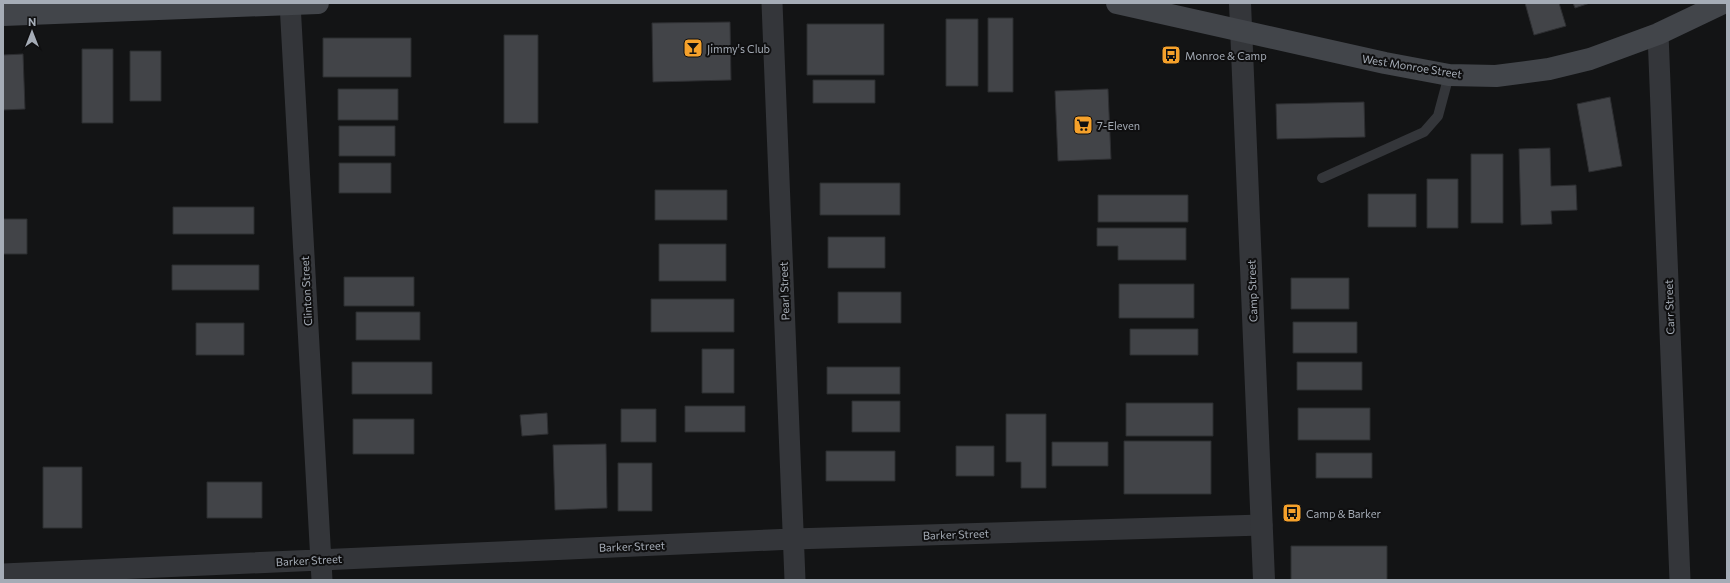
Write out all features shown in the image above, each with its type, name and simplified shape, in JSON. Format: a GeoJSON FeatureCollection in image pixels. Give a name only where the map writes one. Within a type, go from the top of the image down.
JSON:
{"type":"FeatureCollection","features":[{"type":"Feature","properties":{"kind":"main road"},"geometry":{"type":"LineString","coordinates":[[3,15],[318,3]]}},
{"type":"Feature","properties":{"kind":"main road","name":"West Monroe Street"},"geometry":{"type":"LineString","coordinates":[[1117,3],[1241,30],[1295,44],[1449,74],[1496,76],[1549,69],[1590,59],[1658,34],[1723,3]]}},
{"type":"Feature","properties":{"kind":"street","name":"Pearl Street"},"geometry":{"type":"LineString","coordinates":[[772,3],[795,580]]}},
{"type":"Feature","properties":{"kind":"street","name":"Camp Street"},"geometry":{"type":"LineString","coordinates":[[1240,3],[1264,580]]}},
{"type":"Feature","properties":{"kind":"street","name":"Clinton Street"},"geometry":{"type":"LineString","coordinates":[[290,4],[322,580]]}},
{"type":"Feature","properties":{"kind":"street","name":"Carr Street"},"geometry":{"type":"LineString","coordinates":[[1658,34],[1680,580]]}},
{"type":"Feature","properties":{"kind":"street","name":"Barker Street"},"geometry":{"type":"LineString","coordinates":[[3,574],[793,539],[1262,525]]}},
{"type":"Feature","properties":{"kind":"lane"},"geometry":{"type":"LineString","coordinates":[[1322,178],[1424,132],[1438,116],[1449,74]]}},
{"type":"Feature","properties":{"kind":"building"},"geometry":{"type":"Polygon","coordinates":[[[1525,3],[1559,3],[1566,26],[1534,35],[1525,3]]]}},
{"type":"Feature","properties":{"kind":"building"},"geometry":{"type":"Polygon","coordinates":[[[1573,3],[1590,3],[1575,8],[1573,3]]]}},
{"type":"Feature","properties":{"kind":"building"},"geometry":{"type":"Polygon","coordinates":[[[988,18],[1013,18],[1013,92],[988,92],[988,18]]]}},
{"type":"Feature","properties":{"kind":"building"},"geometry":{"type":"Polygon","coordinates":[[[946,19],[978,19],[978,86],[946,86],[946,19]]]}},
{"type":"Feature","properties":{"kind":"building"},"geometry":{"type":"Polygon","coordinates":[[[730,22],[731,80],[653,82],[652,23],[730,22]]]}},
{"type":"Feature","properties":{"kind":"building"},"geometry":{"type":"Polygon","coordinates":[[[807,24],[884,24],[884,75],[807,75],[807,24]]]}},
{"type":"Feature","properties":{"kind":"building"},"geometry":{"type":"Polygon","coordinates":[[[504,35],[538,35],[538,123],[504,123],[504,35]]]}},
{"type":"Feature","properties":{"kind":"building"},"geometry":{"type":"Polygon","coordinates":[[[323,38],[411,38],[411,77],[323,77],[323,38]]]}},
{"type":"Feature","properties":{"kind":"building"},"geometry":{"type":"Polygon","coordinates":[[[82,49],[113,49],[113,123],[82,123],[82,49]]]}},
{"type":"Feature","properties":{"kind":"building"},"geometry":{"type":"Polygon","coordinates":[[[130,51],[161,51],[161,101],[130,101],[130,51]]]}},
{"type":"Feature","properties":{"kind":"building"},"geometry":{"type":"Polygon","coordinates":[[[23,54],[25,109],[3,110],[3,55],[23,54]]]}},
{"type":"Feature","properties":{"kind":"building"},"geometry":{"type":"Polygon","coordinates":[[[813,80],[875,80],[875,103],[813,103],[813,80]]]}},
{"type":"Feature","properties":{"kind":"building"},"geometry":{"type":"Polygon","coordinates":[[[338,89],[398,89],[398,120],[338,120],[338,89]]]}},
{"type":"Feature","properties":{"kind":"building","name":"7-Eleven"},"geometry":{"type":"Polygon","coordinates":[[[1108,89],[1111,159],[1058,161],[1055,91],[1108,89]]]}},
{"type":"Feature","properties":{"kind":"building"},"geometry":{"type":"Polygon","coordinates":[[[1610,97],[1622,166],[1589,172],[1577,104],[1610,97]]]}},
{"type":"Feature","properties":{"kind":"building"},"geometry":{"type":"Polygon","coordinates":[[[1364,102],[1365,137],[1277,139],[1276,104],[1364,102]]]}},
{"type":"Feature","properties":{"kind":"building"},"geometry":{"type":"Polygon","coordinates":[[[339,126],[395,126],[395,156],[339,156],[339,126]]]}},
{"type":"Feature","properties":{"kind":"building"},"geometry":{"type":"Polygon","coordinates":[[[1550,148],[1551,186],[1576,185],[1577,210],[1551,211],[1552,224],[1521,225],[1519,149],[1550,148]]]}},
{"type":"Feature","properties":{"kind":"building"},"geometry":{"type":"Polygon","coordinates":[[[1471,154],[1503,154],[1503,223],[1471,223],[1471,154]]]}},
{"type":"Feature","properties":{"kind":"building"},"geometry":{"type":"Polygon","coordinates":[[[339,163],[391,163],[391,193],[339,193],[339,163]]]}},
{"type":"Feature","properties":{"kind":"building"},"geometry":{"type":"Polygon","coordinates":[[[1427,179],[1458,179],[1458,228],[1427,228],[1427,179]]]}},
{"type":"Feature","properties":{"kind":"building"},"geometry":{"type":"Polygon","coordinates":[[[820,183],[900,183],[900,215],[820,215],[820,183]]]}},
{"type":"Feature","properties":{"kind":"building"},"geometry":{"type":"Polygon","coordinates":[[[655,190],[727,190],[727,220],[655,220],[655,190]]]}},
{"type":"Feature","properties":{"kind":"building"},"geometry":{"type":"Polygon","coordinates":[[[1368,194],[1416,194],[1416,227],[1368,227],[1368,194]]]}},
{"type":"Feature","properties":{"kind":"building"},"geometry":{"type":"Polygon","coordinates":[[[1098,195],[1188,195],[1188,222],[1098,222],[1098,195]]]}},
{"type":"Feature","properties":{"kind":"building"},"geometry":{"type":"Polygon","coordinates":[[[173,207],[254,207],[254,234],[173,234],[173,207]]]}},
{"type":"Feature","properties":{"kind":"building"},"geometry":{"type":"Polygon","coordinates":[[[3,219],[27,219],[27,254],[3,254],[3,219]]]}},
{"type":"Feature","properties":{"kind":"building"},"geometry":{"type":"Polygon","coordinates":[[[1097,228],[1186,228],[1186,260],[1118,260],[1118,246],[1097,246],[1097,228]]]}},
{"type":"Feature","properties":{"kind":"building"},"geometry":{"type":"Polygon","coordinates":[[[828,237],[885,237],[885,268],[828,268],[828,237]]]}},
{"type":"Feature","properties":{"kind":"building"},"geometry":{"type":"Polygon","coordinates":[[[659,244],[726,244],[726,281],[659,281],[659,244]]]}},
{"type":"Feature","properties":{"kind":"building"},"geometry":{"type":"Polygon","coordinates":[[[172,265],[259,265],[259,290],[172,290],[172,265]]]}},
{"type":"Feature","properties":{"kind":"building"},"geometry":{"type":"Polygon","coordinates":[[[344,277],[414,277],[414,306],[344,306],[344,277]]]}},
{"type":"Feature","properties":{"kind":"building"},"geometry":{"type":"Polygon","coordinates":[[[1291,278],[1349,278],[1349,309],[1291,309],[1291,278]]]}},
{"type":"Feature","properties":{"kind":"building"},"geometry":{"type":"Polygon","coordinates":[[[1119,284],[1194,284],[1194,318],[1119,318],[1119,284]]]}},
{"type":"Feature","properties":{"kind":"building"},"geometry":{"type":"Polygon","coordinates":[[[838,292],[901,292],[901,323],[838,323],[838,292]]]}},
{"type":"Feature","properties":{"kind":"building"},"geometry":{"type":"Polygon","coordinates":[[[651,299],[734,299],[734,332],[651,332],[651,299]]]}},
{"type":"Feature","properties":{"kind":"building"},"geometry":{"type":"Polygon","coordinates":[[[356,312],[420,312],[420,340],[356,340],[356,312]]]}},
{"type":"Feature","properties":{"kind":"building"},"geometry":{"type":"Polygon","coordinates":[[[1293,322],[1357,322],[1357,353],[1293,353],[1293,322]]]}},
{"type":"Feature","properties":{"kind":"building"},"geometry":{"type":"Polygon","coordinates":[[[196,323],[244,323],[244,355],[196,355],[196,323]]]}},
{"type":"Feature","properties":{"kind":"building"},"geometry":{"type":"Polygon","coordinates":[[[1130,329],[1198,329],[1198,355],[1130,355],[1130,329]]]}},
{"type":"Feature","properties":{"kind":"building"},"geometry":{"type":"Polygon","coordinates":[[[702,349],[734,349],[734,393],[702,393],[702,349]]]}},
{"type":"Feature","properties":{"kind":"building"},"geometry":{"type":"Polygon","coordinates":[[[352,362],[432,362],[432,394],[352,394],[352,362]]]}},
{"type":"Feature","properties":{"kind":"building"},"geometry":{"type":"Polygon","coordinates":[[[1297,362],[1362,362],[1362,390],[1297,390],[1297,362]]]}},
{"type":"Feature","properties":{"kind":"building"},"geometry":{"type":"Polygon","coordinates":[[[827,367],[900,367],[900,394],[827,394],[827,367]]]}},
{"type":"Feature","properties":{"kind":"building"},"geometry":{"type":"Polygon","coordinates":[[[852,401],[900,401],[900,432],[852,432],[852,401]]]}},
{"type":"Feature","properties":{"kind":"building"},"geometry":{"type":"Polygon","coordinates":[[[1126,403],[1213,403],[1213,436],[1126,436],[1126,403]]]}},
{"type":"Feature","properties":{"kind":"building"},"geometry":{"type":"Polygon","coordinates":[[[685,406],[745,406],[745,432],[685,432],[685,406]]]}},
{"type":"Feature","properties":{"kind":"building"},"geometry":{"type":"Polygon","coordinates":[[[1298,408],[1370,408],[1370,440],[1298,440],[1298,408]]]}},
{"type":"Feature","properties":{"kind":"building"},"geometry":{"type":"Polygon","coordinates":[[[621,409],[656,409],[656,442],[621,442],[621,409]]]}},
{"type":"Feature","properties":{"kind":"building"},"geometry":{"type":"Polygon","coordinates":[[[547,413],[548,434],[522,436],[520,415],[547,413]]]}},
{"type":"Feature","properties":{"kind":"building"},"geometry":{"type":"Polygon","coordinates":[[[1006,414],[1046,414],[1046,488],[1021,488],[1021,462],[1006,462],[1006,414]]]}},
{"type":"Feature","properties":{"kind":"building"},"geometry":{"type":"Polygon","coordinates":[[[353,419],[414,419],[414,454],[353,454],[353,419]]]}},
{"type":"Feature","properties":{"kind":"building"},"geometry":{"type":"Polygon","coordinates":[[[1124,441],[1211,441],[1211,494],[1124,494],[1124,441]]]}},
{"type":"Feature","properties":{"kind":"building"},"geometry":{"type":"Polygon","coordinates":[[[1052,442],[1108,442],[1108,466],[1052,466],[1052,442]]]}},
{"type":"Feature","properties":{"kind":"building"},"geometry":{"type":"Polygon","coordinates":[[[606,444],[607,508],[555,510],[553,445],[606,444]]]}},
{"type":"Feature","properties":{"kind":"building"},"geometry":{"type":"Polygon","coordinates":[[[956,446],[994,446],[994,476],[956,476],[956,446]]]}},
{"type":"Feature","properties":{"kind":"building"},"geometry":{"type":"Polygon","coordinates":[[[826,451],[895,451],[895,481],[826,481],[826,451]]]}},
{"type":"Feature","properties":{"kind":"building"},"geometry":{"type":"Polygon","coordinates":[[[1316,453],[1372,453],[1372,478],[1316,478],[1316,453]]]}},
{"type":"Feature","properties":{"kind":"building"},"geometry":{"type":"Polygon","coordinates":[[[618,463],[652,463],[652,511],[618,511],[618,463]]]}},
{"type":"Feature","properties":{"kind":"building"},"geometry":{"type":"Polygon","coordinates":[[[43,467],[82,467],[82,528],[43,528],[43,467]]]}},
{"type":"Feature","properties":{"kind":"building"},"geometry":{"type":"Polygon","coordinates":[[[207,482],[262,482],[262,518],[207,518],[207,482]]]}},
{"type":"Feature","properties":{"kind":"building"},"geometry":{"type":"Polygon","coordinates":[[[1291,546],[1387,546],[1387,580],[1291,580],[1291,546]]]}},
{"type":"Feature","properties":{"kind":"place","name":"Jimmy's Club"},"geometry":{"type":"Point","coordinates":[693,48]}},
{"type":"Feature","properties":{"kind":"place","name":"Monroe & Camp"},"geometry":{"type":"Point","coordinates":[1171,55]}},
{"type":"Feature","properties":{"kind":"place","name":"7-Eleven"},"geometry":{"type":"Point","coordinates":[1083,125]}},
{"type":"Feature","properties":{"kind":"place","name":"Camp & Barker"},"geometry":{"type":"Point","coordinates":[1292,513]}}]}
